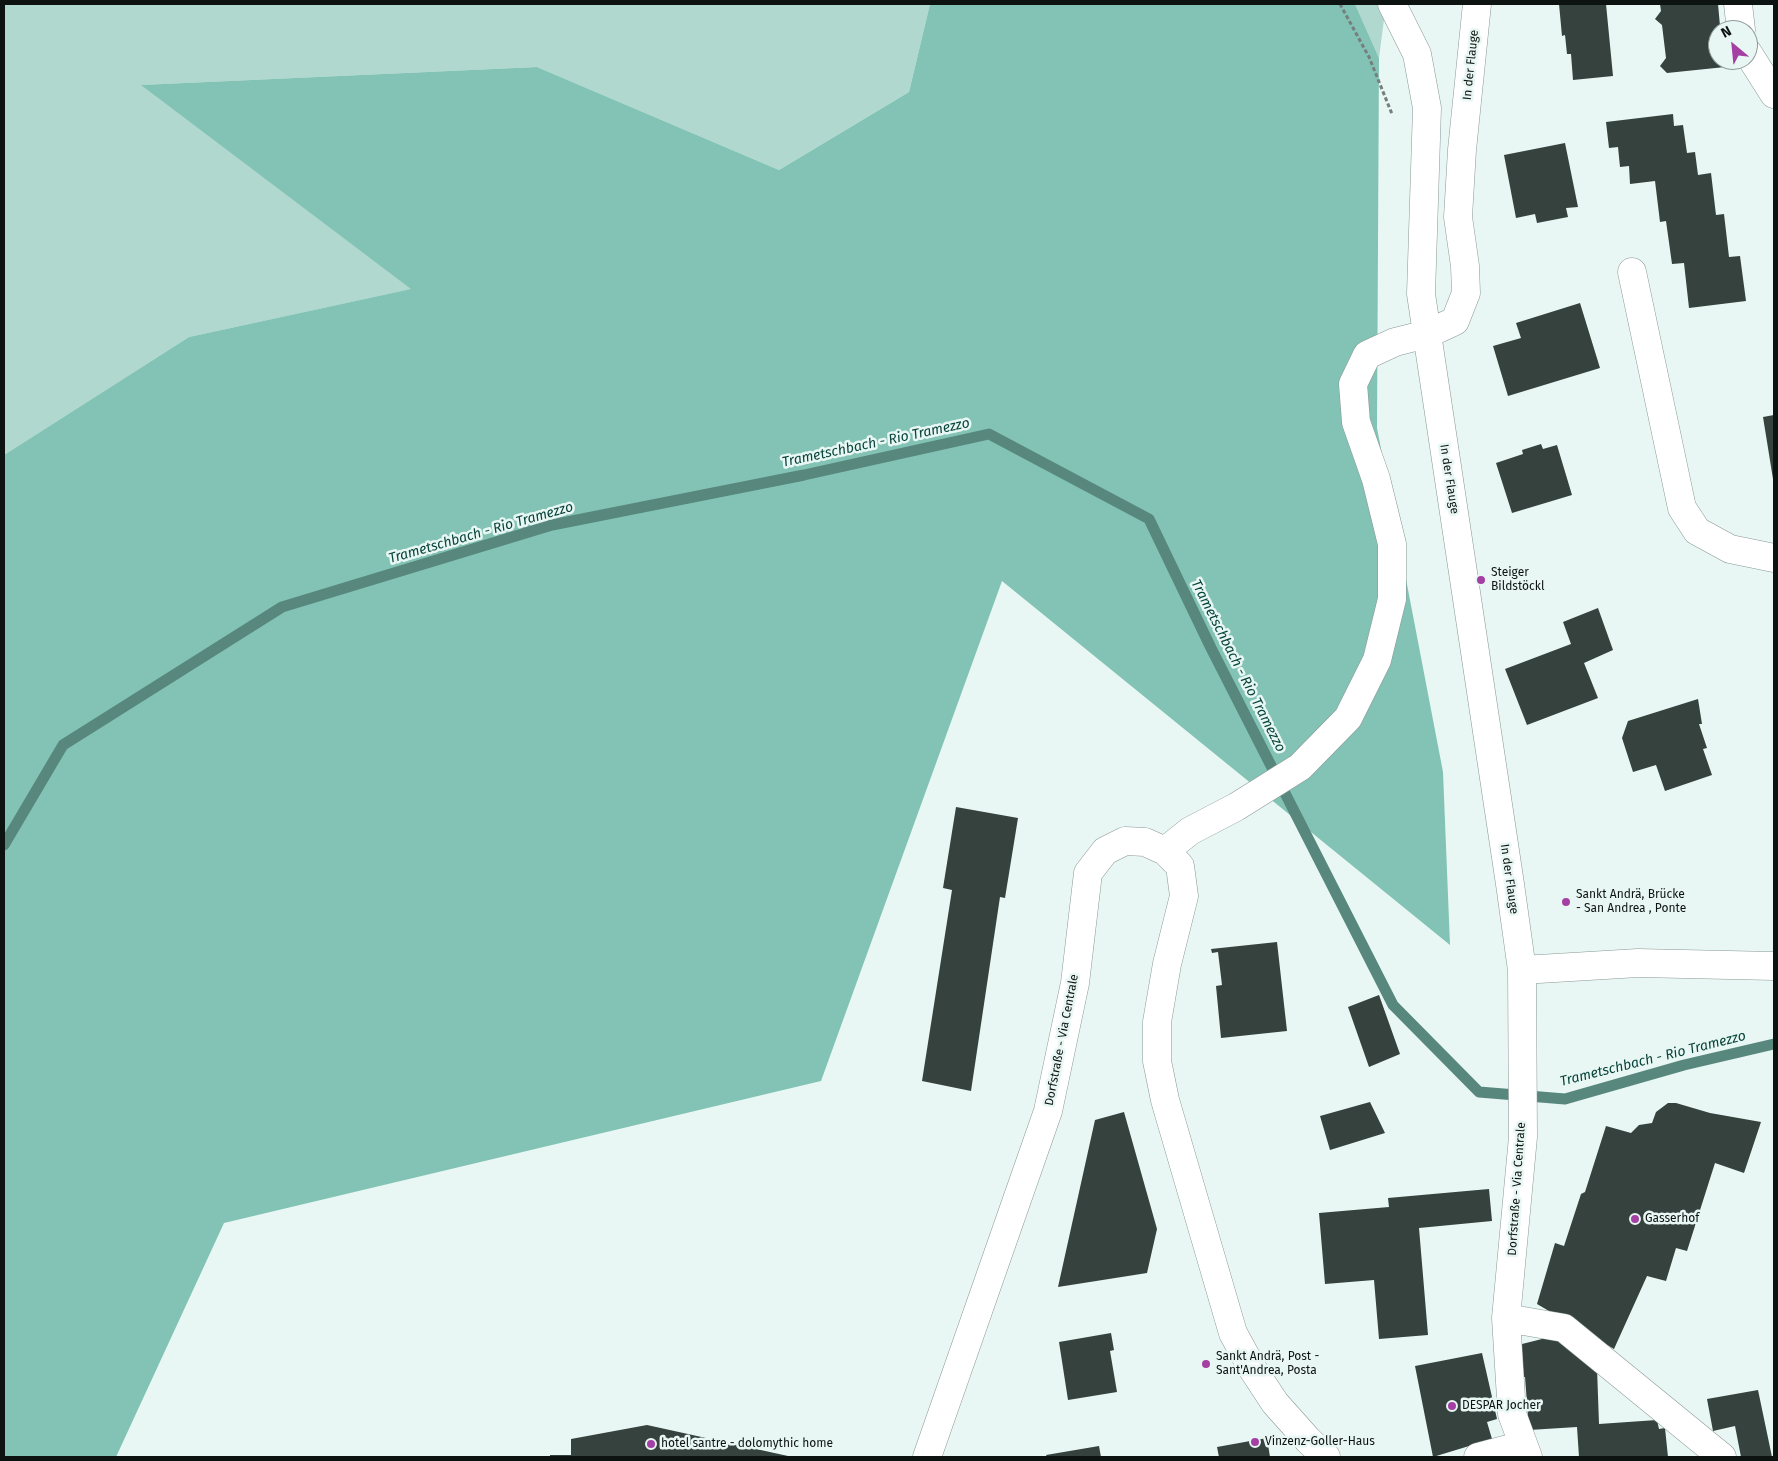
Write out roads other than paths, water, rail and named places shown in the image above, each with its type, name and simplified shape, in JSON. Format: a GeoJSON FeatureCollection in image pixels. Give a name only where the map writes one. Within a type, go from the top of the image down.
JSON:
{"type":"FeatureCollection","features":[{"type":"Feature","properties":{"kind":"street"},"geometry":{"type":"LineString","coordinates":[[1172,845],[1190,832],[1236,807],[1300,767],[1348,718],[1377,660],[1392,599],[1392,544],[1376,478],[1356,422],[1353,384],[1367,355],[1395,342],[1427,334],[1421,294],[1427,108],[1417,54],[1392,4]]}},
{"type":"Feature","properties":{"kind":"street","name":"In der Flauge"},"geometry":{"type":"LineString","coordinates":[[1476,4],[1462,150],[1458,217],[1466,293],[1455,321],[1427,334],[1522,970]]}},
{"type":"Feature","properties":{"kind":"street"},"geometry":{"type":"LineString","coordinates":[[1738,4],[1739,20]]}},
{"type":"Feature","properties":{"kind":"street"},"geometry":{"type":"LineString","coordinates":[[1758,69],[1774,94]]}},
{"type":"Feature","properties":{"kind":"street"},"geometry":{"type":"LineString","coordinates":[[1632,272],[1682,508],[1697,531],[1730,549],[1774,558]]}},
{"type":"Feature","properties":{"kind":"street","name":"Dorfstraße - Via Centrale"},"geometry":{"type":"LineString","coordinates":[[927,1457],[1048,1111],[1075,983],[1088,873],[1105,851],[1125,841],[1172,845],[1180,866],[1184,896],[1167,964],[1157,1022],[1158,1061],[1165,1100],[1232,1333],[1275,1403],[1326,1457]]}},
{"type":"Feature","properties":{"kind":"street"},"geometry":{"type":"LineString","coordinates":[[1522,970],[1638,963],[1774,966]]}},
{"type":"Feature","properties":{"kind":"street","name":"Dorfstraße - Via Centrale"},"geometry":{"type":"LineString","coordinates":[[1522,970],[1523,1137],[1506,1318],[1512,1414],[1526,1451]]}},
{"type":"Feature","properties":{"kind":"street"},"geometry":{"type":"LineString","coordinates":[[1506,1318],[1564,1328],[1722,1457]]}},
{"type":"Feature","properties":{"kind":"street"},"geometry":{"type":"LineString","coordinates":[[1478,1457],[1526,1451]]}},
{"type":"Feature","properties":{"kind":"waterway","name":"Trametschbach - Rio Tramezzo"},"geometry":{"type":"LineString","coordinates":[[4,845],[63,745],[282,607],[552,525],[804,475],[989,434],[1149,519],[1211,648],[1393,1005],[1479,1092],[1565,1099],[1684,1065],[1774,1044]]}},
{"type":"Feature","properties":{"kind":"place","name":"Steiger Bildstöckl"},"geometry":{"type":"Point","coordinates":[1481,580]}},
{"type":"Feature","properties":{"kind":"place","name":"Sankt Andrä, Brücke - San Andrea , Ponte"},"geometry":{"type":"Point","coordinates":[1566,902]}},
{"type":"Feature","properties":{"kind":"place","name":"Gasserhof"},"geometry":{"type":"Point","coordinates":[1635,1219]}},
{"type":"Feature","properties":{"kind":"place","name":"Sankt Andrä, Post - Sant'Andrea, Posta"},"geometry":{"type":"Point","coordinates":[1206,1364]}},
{"type":"Feature","properties":{"kind":"place","name":"DESPAR Jocher"},"geometry":{"type":"Point","coordinates":[1452,1406]}},
{"type":"Feature","properties":{"kind":"place","name":"Vinzenz-Goller-Haus"},"geometry":{"type":"Point","coordinates":[1255,1442]}},
{"type":"Feature","properties":{"kind":"place","name":"hotel santre - dolomythic home"},"geometry":{"type":"Point","coordinates":[651,1444]}}]}
